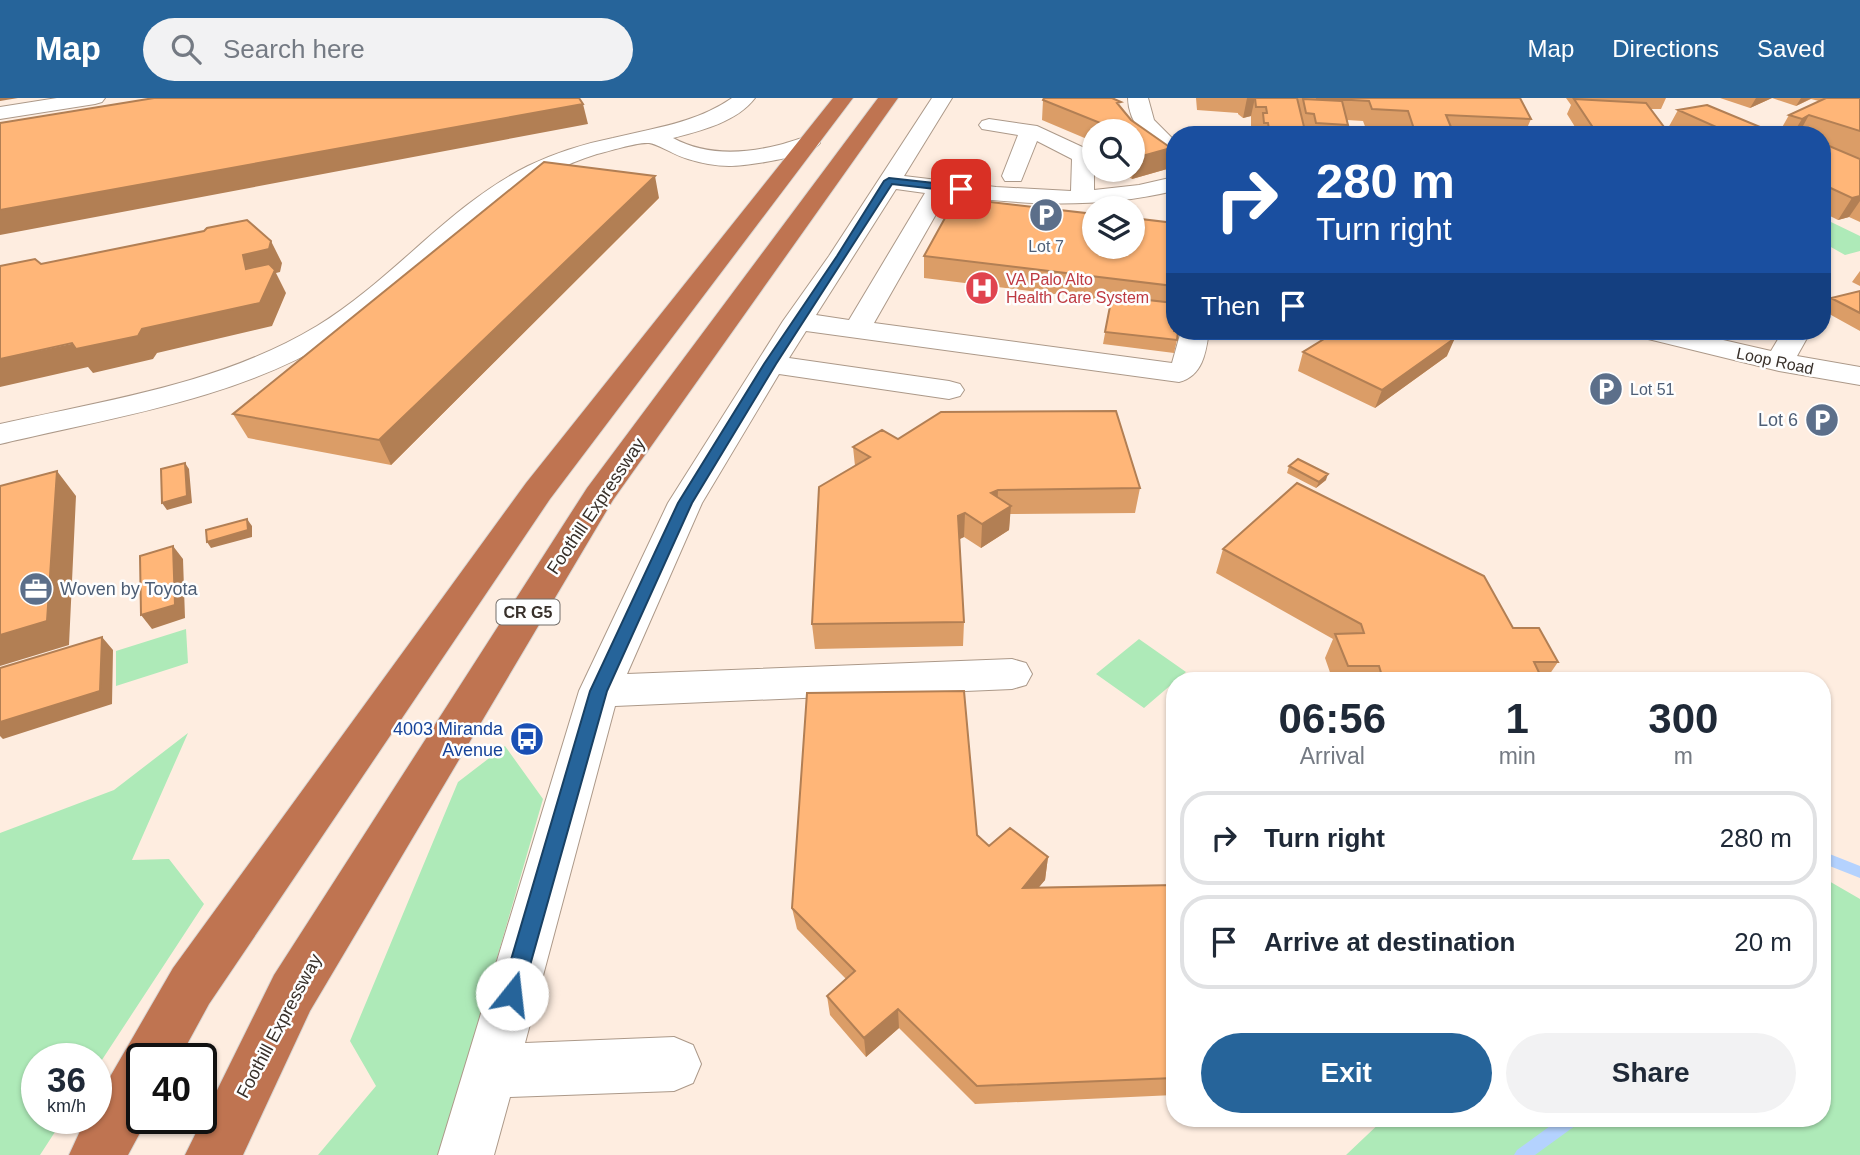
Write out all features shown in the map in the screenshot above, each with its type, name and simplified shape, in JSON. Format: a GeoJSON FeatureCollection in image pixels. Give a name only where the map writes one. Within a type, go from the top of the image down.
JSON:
{"type":"FeatureCollection","features":[{"type":"Feature","properties":{"kind":"highway"},"geometry":{"type":"LineString","coordinates":[[159,1043],[191,986],[538,491],[843,98]]}},
{"type":"Feature","properties":{"kind":"highway","name":"Foothill Expressway"},"geometry":{"type":"LineString","coordinates":[[213,1155],[292,993],[599,496],[888,98]]}},
{"type":"Feature","properties":{"kind":"highway"},"geometry":{"type":"LineString","coordinates":[[97,1155],[126,1103]]}},
{"type":"Feature","properties":{"kind":"street"},"geometry":{"type":"LineString","coordinates":[[0,113],[95,98]]}},
{"type":"Feature","properties":{"kind":"street"},"geometry":{"type":"LineString","coordinates":[[701,98],[740,102]]}},
{"type":"Feature","properties":{"kind":"street"},"geometry":{"type":"LineString","coordinates":[[466,1155],[598,691],[685,503],[797,321],[842,256],[942,98]]}},
{"type":"Feature","properties":{"kind":"street"},"geometry":{"type":"LineString","coordinates":[[1138,98],[1137,104],[1144,120],[1166,144]]}},
{"type":"Feature","properties":{"kind":"street"},"geometry":{"type":"LineString","coordinates":[[0,434],[218,382],[283,356],[345,320],[481,206],[531,173],[597,148],[697,124],[740,102]]}},
{"type":"Feature","properties":{"kind":"street"},"geometry":{"type":"LineString","coordinates":[[989,125],[1030,130],[1083,156],[1082,196]]}},
{"type":"Feature","properties":{"kind":"street"},"geometry":{"type":"LineString","coordinates":[[1009,185],[1030,130]]}},
{"type":"Feature","properties":{"kind":"street"},"geometry":{"type":"LineString","coordinates":[[653,136],[688,155],[731,161],[769,155],[809,143]]}},
{"type":"Feature","properties":{"kind":"street"},"geometry":{"type":"LineString","coordinates":[[731,161],[752,176],[762,205]]}},
{"type":"Feature","properties":{"kind":"street"},"geometry":{"type":"LineString","coordinates":[[964,171],[1041,198],[1082,197]]}},
{"type":"Feature","properties":{"kind":"street"},"geometry":{"type":"LineString","coordinates":[[889,181],[940,187],[1009,185]]}},
{"type":"Feature","properties":{"kind":"street"},"geometry":{"type":"LineString","coordinates":[[1096,196],[1166,186]]}},
{"type":"Feature","properties":{"kind":"street"},"geometry":{"type":"LineString","coordinates":[[857,330],[940,187]]}},
{"type":"Feature","properties":{"kind":"street"},"geometry":{"type":"LineString","coordinates":[[797,321],[1179,373],[1189,361],[1193,340]]}},
{"type":"Feature","properties":{"kind":"street","name":"Loop Road"},"geometry":{"type":"LineString","coordinates":[[1687,340],[1779,362],[1860,376]]}},
{"type":"Feature","properties":{"kind":"street"},"geometry":{"type":"LineString","coordinates":[[1779,362],[1792,340]]}},
{"type":"Feature","properties":{"kind":"street"},"geometry":{"type":"LineString","coordinates":[[770,364],[949,390]]}},
{"type":"Feature","properties":{"kind":"street"},"geometry":{"type":"LineString","coordinates":[[598,691],[1013,674]]}},
{"type":"Feature","properties":{"kind":"street"},"geometry":{"type":"LineString","coordinates":[[489,1071],[674,1064]]}},
{"type":"Feature","properties":{"kind":"green space"},"geometry":{"type":"Polygon","coordinates":[[[1831,222],[1860,236],[1860,251],[1845,255],[1831,247],[1831,222]]]}},
{"type":"Feature","properties":{"kind":"green space"},"geometry":{"type":"Polygon","coordinates":[[[186,629],[188,663],[116,686],[116,651],[186,629]]]}},
{"type":"Feature","properties":{"kind":"green space"},"geometry":{"type":"Polygon","coordinates":[[[1139,639],[1186,672],[1166,672],[1166,689],[1144,708],[1096,674],[1139,639]]]}},
{"type":"Feature","properties":{"kind":"green space"},"geometry":{"type":"Polygon","coordinates":[[[188,733],[132,860],[169,859],[204,904],[112,1045],[21,1043],[21,1134],[54,1134],[40,1155],[0,1155],[0,833],[114,790],[188,733]]]}},
{"type":"Feature","properties":{"kind":"green space"},"geometry":{"type":"Polygon","coordinates":[[[505,746],[543,799],[440,1155],[318,1155],[376,1086],[350,1041],[458,782],[505,746]]]}},
{"type":"Feature","properties":{"kind":"green space"},"geometry":{"type":"Polygon","coordinates":[[[1831,882],[1860,899],[1860,1155],[1346,1155],[1376,1127],[1831,1127],[1831,882]]]}},
{"type":"Feature","properties":{"kind":"building"},"geometry":{"type":"Polygon","coordinates":[[[154,98],[579,98],[583,104],[0,210],[0,123],[154,98]]]}},
{"type":"Feature","properties":{"kind":"building"},"geometry":{"type":"Polygon","coordinates":[[[1112,98],[1121,102],[1117,103],[1130,119],[1090,119],[1043,100],[1112,98]]]}},
{"type":"Feature","properties":{"kind":"building"},"geometry":{"type":"Polygon","coordinates":[[[1255,98],[1297,98],[1304,126],[1268,126],[1268,123],[1264,123],[1263,113],[1267,113],[1266,107],[1256,107],[1255,98]]]}},
{"type":"Feature","properties":{"kind":"building"},"geometry":{"type":"Polygon","coordinates":[[[1316,98],[1520,98],[1531,119],[1446,115],[1451,126],[1413,126],[1408,111],[1372,109],[1369,101],[1316,98]]]}},
{"type":"Feature","properties":{"kind":"building"},"geometry":{"type":"Polygon","coordinates":[[[1826,98],[1860,98],[1860,131],[1809,115],[1802,119],[1789,115],[1826,98]]]}},
{"type":"Feature","properties":{"kind":"building"},"geometry":{"type":"Polygon","coordinates":[[[1303,99],[1342,101],[1348,125],[1316,123],[1314,114],[1306,113],[1303,99]]]}},
{"type":"Feature","properties":{"kind":"building"},"geometry":{"type":"Polygon","coordinates":[[[1574,99],[1646,103],[1663,126],[1592,126],[1574,99]]]}},
{"type":"Feature","properties":{"kind":"building"},"geometry":{"type":"Polygon","coordinates":[[[1707,105],[1758,126],[1714,126],[1678,110],[1707,105]]]}},
{"type":"Feature","properties":{"kind":"building"},"geometry":{"type":"Polygon","coordinates":[[[1145,130],[1166,144],[1166,149],[1145,155],[1145,130]]]}},
{"type":"Feature","properties":{"kind":"building"},"geometry":{"type":"Polygon","coordinates":[[[1831,147],[1860,159],[1860,196],[1852,198],[1831,188],[1831,147]]]}},
{"type":"Feature","properties":{"kind":"building"},"geometry":{"type":"Polygon","coordinates":[[[544,162],[655,176],[379,440],[233,414],[544,162]]]}},
{"type":"Feature","properties":{"kind":"building"},"geometry":{"type":"Polygon","coordinates":[[[956,198],[1082,213],[1082,259],[1145,259],[1145,220],[1166,222],[1166,285],[924,256],[956,198]]]}},
{"type":"Feature","properties":{"kind":"building"},"geometry":{"type":"Polygon","coordinates":[[[247,220],[271,241],[269,249],[243,255],[246,269],[269,264],[275,270],[260,303],[142,329],[138,336],[76,349],[72,343],[0,359],[0,266],[35,259],[41,264],[247,220]]]}},
{"type":"Feature","properties":{"kind":"building"},"geometry":{"type":"Polygon","coordinates":[[[1860,291],[1860,313],[1831,298],[1860,291]]]}},
{"type":"Feature","properties":{"kind":"building"},"geometry":{"type":"Polygon","coordinates":[[[1112,296],[1166,302],[1166,339],[1105,332],[1112,296]]]}},
{"type":"Feature","properties":{"kind":"building"},"geometry":{"type":"Polygon","coordinates":[[[1322,340],[1452,340],[1382,390],[1303,352],[1322,340]]]}},
{"type":"Feature","properties":{"kind":"building"},"geometry":{"type":"Polygon","coordinates":[[[1116,411],[1140,488],[998,490],[991,493],[1011,506],[982,524],[965,513],[958,516],[964,622],[812,624],[819,487],[870,457],[853,447],[882,430],[898,439],[941,412],[1116,411]]]}},
{"type":"Feature","properties":{"kind":"building"},"geometry":{"type":"Polygon","coordinates":[[[1298,459],[1328,474],[1319,482],[1289,466],[1298,459]]]}},
{"type":"Feature","properties":{"kind":"building"},"geometry":{"type":"Polygon","coordinates":[[[185,463],[187,496],[162,503],[161,469],[185,463]]]}},
{"type":"Feature","properties":{"kind":"building"},"geometry":{"type":"Polygon","coordinates":[[[57,471],[47,621],[0,635],[0,486],[57,471]]]}},
{"type":"Feature","properties":{"kind":"building"},"geometry":{"type":"Polygon","coordinates":[[[1297,483],[1484,576],[1513,628],[1539,628],[1558,662],[1534,662],[1539,672],[1381,672],[1379,666],[1348,666],[1335,634],[1364,633],[1361,624],[1223,549],[1297,483]]]}},
{"type":"Feature","properties":{"kind":"building"},"geometry":{"type":"Polygon","coordinates":[[[247,519],[248,530],[207,542],[206,530],[247,519]]]}},
{"type":"Feature","properties":{"kind":"building"},"geometry":{"type":"Polygon","coordinates":[[[173,546],[175,605],[141,615],[140,556],[173,546]]]}},
{"type":"Feature","properties":{"kind":"building"},"geometry":{"type":"Polygon","coordinates":[[[102,637],[100,691],[0,722],[0,668],[102,637]]]}},
{"type":"Feature","properties":{"kind":"building"},"geometry":{"type":"Polygon","coordinates":[[[964,691],[977,835],[989,846],[1010,828],[1048,857],[1023,888],[1166,885],[1166,1078],[977,1086],[898,1009],[864,1038],[827,996],[855,971],[792,908],[807,693],[964,691]]]}},
{"type":"Feature","properties":{"kind":"waterway"},"geometry":{"type":"LineString","coordinates":[[1831,861],[1860,872]]}},
{"type":"Feature","properties":{"kind":"waterway"},"geometry":{"type":"LineString","coordinates":[[1522,1155],[1561,1127]]}},
{"type":"Feature","properties":{"kind":"place","name":"Lot 7"},"geometry":{"type":"Point","coordinates":[1046,215]}},
{"type":"Feature","properties":{"kind":"place","name":"VA Palo Alto Health Care System"},"geometry":{"type":"Point","coordinates":[982,288]}},
{"type":"Feature","properties":{"kind":"place","name":"Lot 51"},"geometry":{"type":"Point","coordinates":[1606,389]}},
{"type":"Feature","properties":{"kind":"place","name":"Lot 6"},"geometry":{"type":"Point","coordinates":[1822,420]}},
{"type":"Feature","properties":{"kind":"place","name":"Woven by Toyota"},"geometry":{"type":"Point","coordinates":[36,589]}},
{"type":"Feature","properties":{"kind":"place","name":"4003 Miranda Avenue"},"geometry":{"type":"Point","coordinates":[527,739]}},
{"type":"Feature","properties":{"kind":"route"},"geometry":{"type":"LineString","coordinates":[[512,994],[598,691],[685,503],[797,321],[889,181],[961,189]]}}]}
